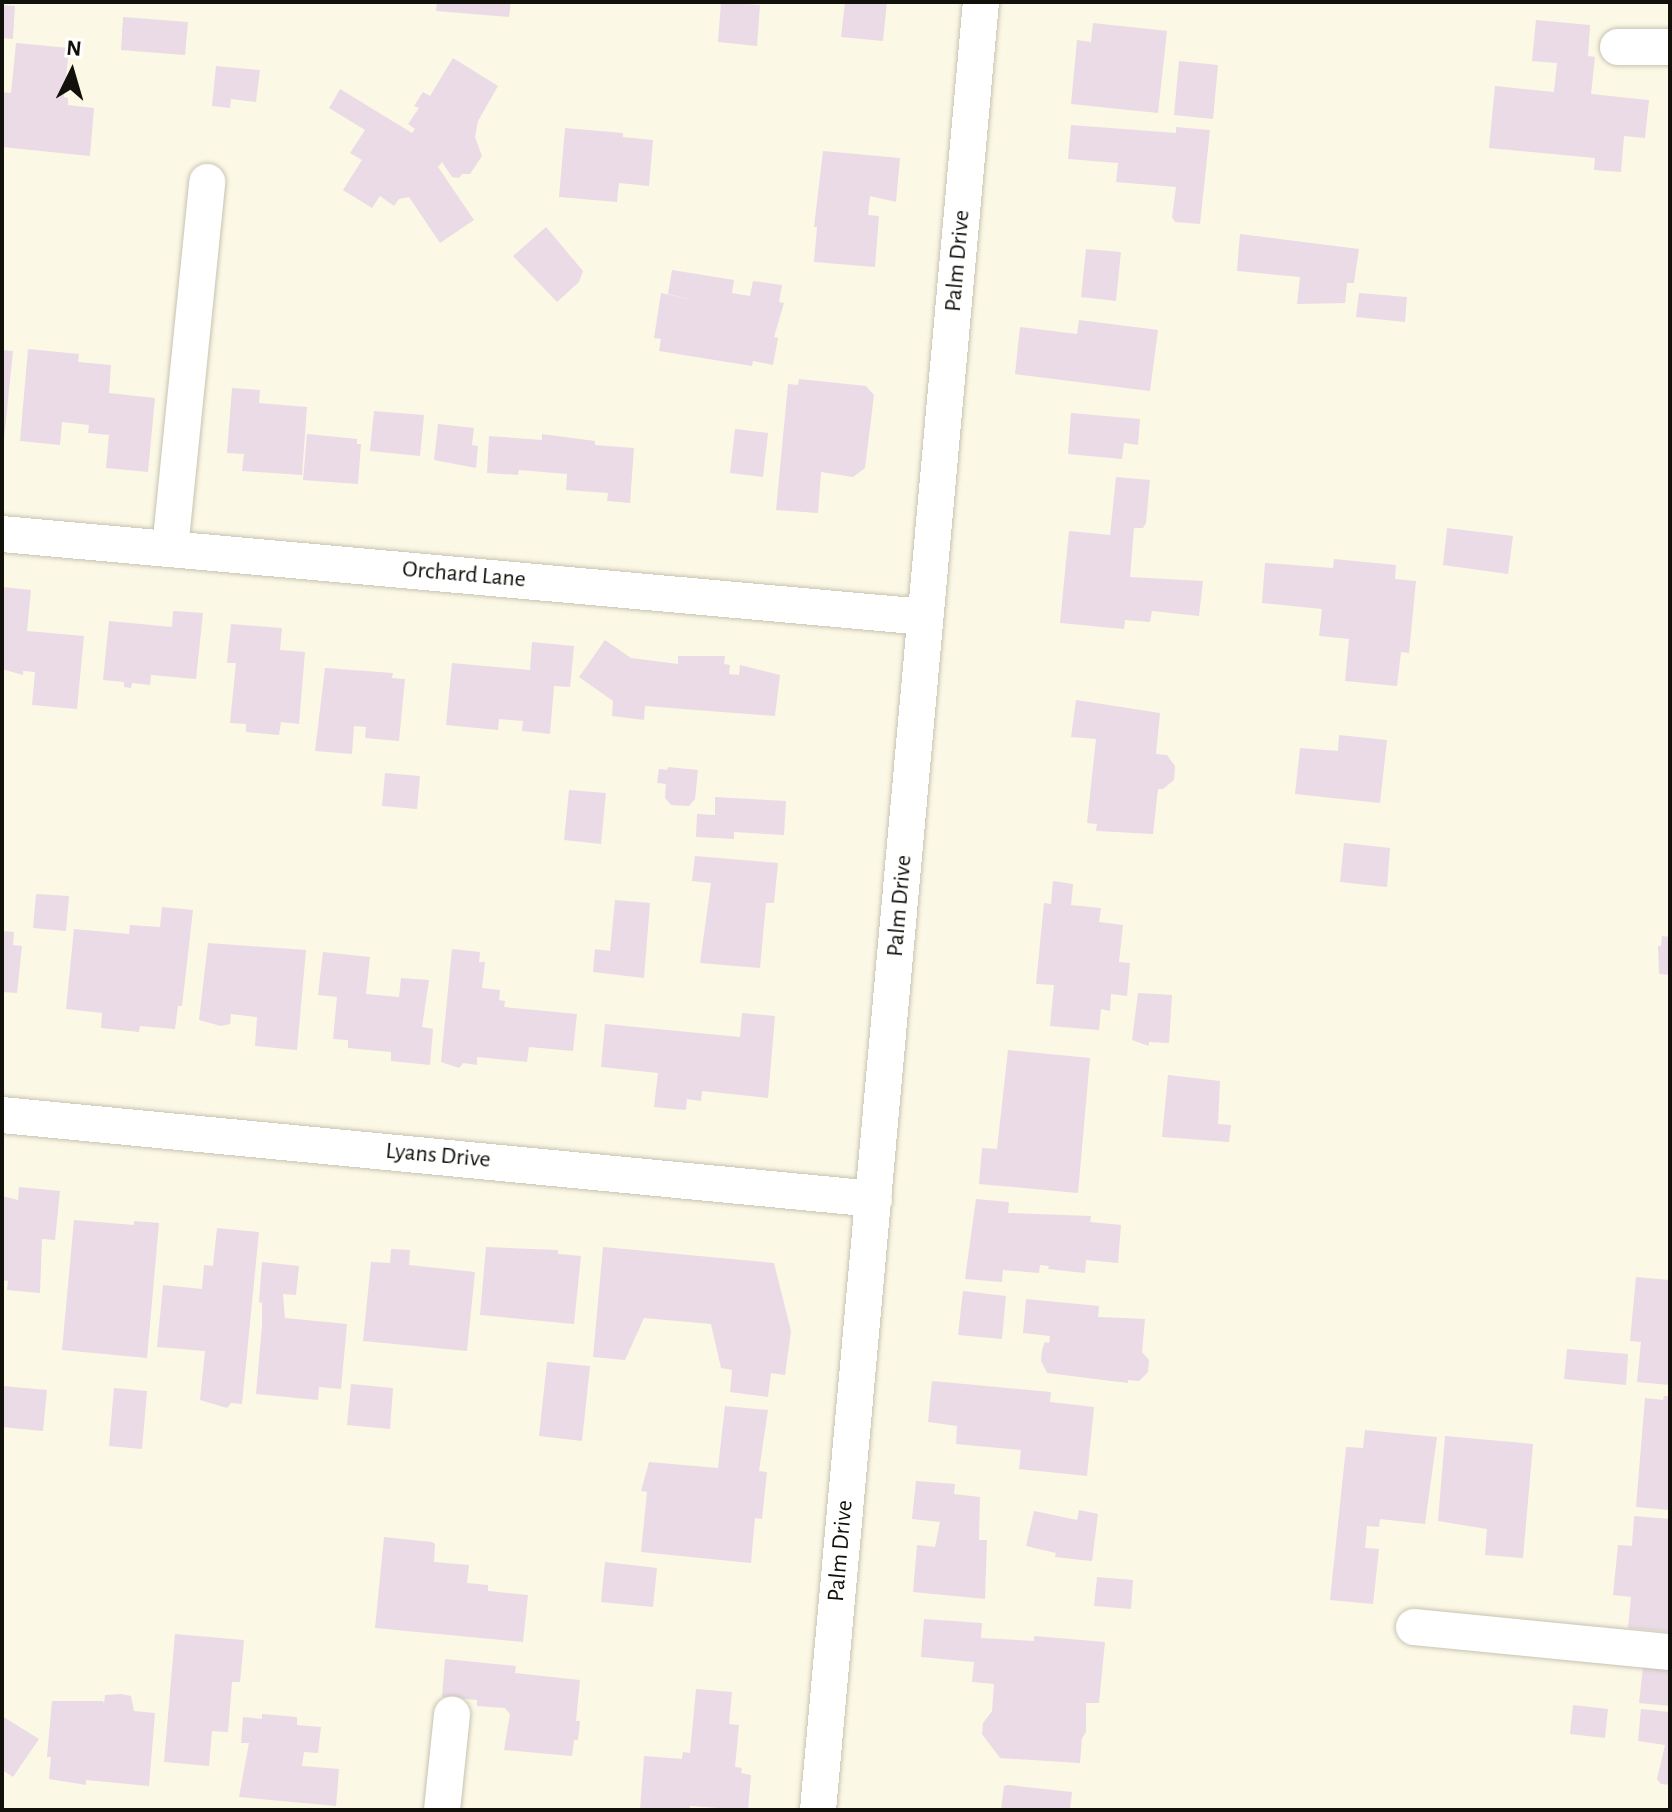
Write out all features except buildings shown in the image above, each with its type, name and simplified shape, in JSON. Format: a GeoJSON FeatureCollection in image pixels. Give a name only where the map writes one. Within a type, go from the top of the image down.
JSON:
{"type":"FeatureCollection","features":[{"type":"Feature","properties":{"kind":"street","name":"Palm Drive"},"geometry":{"type":"LineString","coordinates":[[818,1810],[981,2]]}},
{"type":"Feature","properties":{"kind":"street"},"geometry":{"type":"LineString","coordinates":[[1618,47],[1670,47]]}},
{"type":"Feature","properties":{"kind":"street"},"geometry":{"type":"LineString","coordinates":[[170,549],[207,182]]}},
{"type":"Feature","properties":{"kind":"street","name":"Orchard Lane"},"geometry":{"type":"LineString","coordinates":[[2,534],[925,617]]}},
{"type":"Feature","properties":{"kind":"street","name":"Lyans Drive"},"geometry":{"type":"LineString","coordinates":[[2,1115],[874,1199]]}},
{"type":"Feature","properties":{"kind":"street"},"geometry":{"type":"LineString","coordinates":[[1414,1627],[1670,1652]]}},
{"type":"Feature","properties":{"kind":"street"},"geometry":{"type":"LineString","coordinates":[[442,1810],[452,1715]]}}]}
